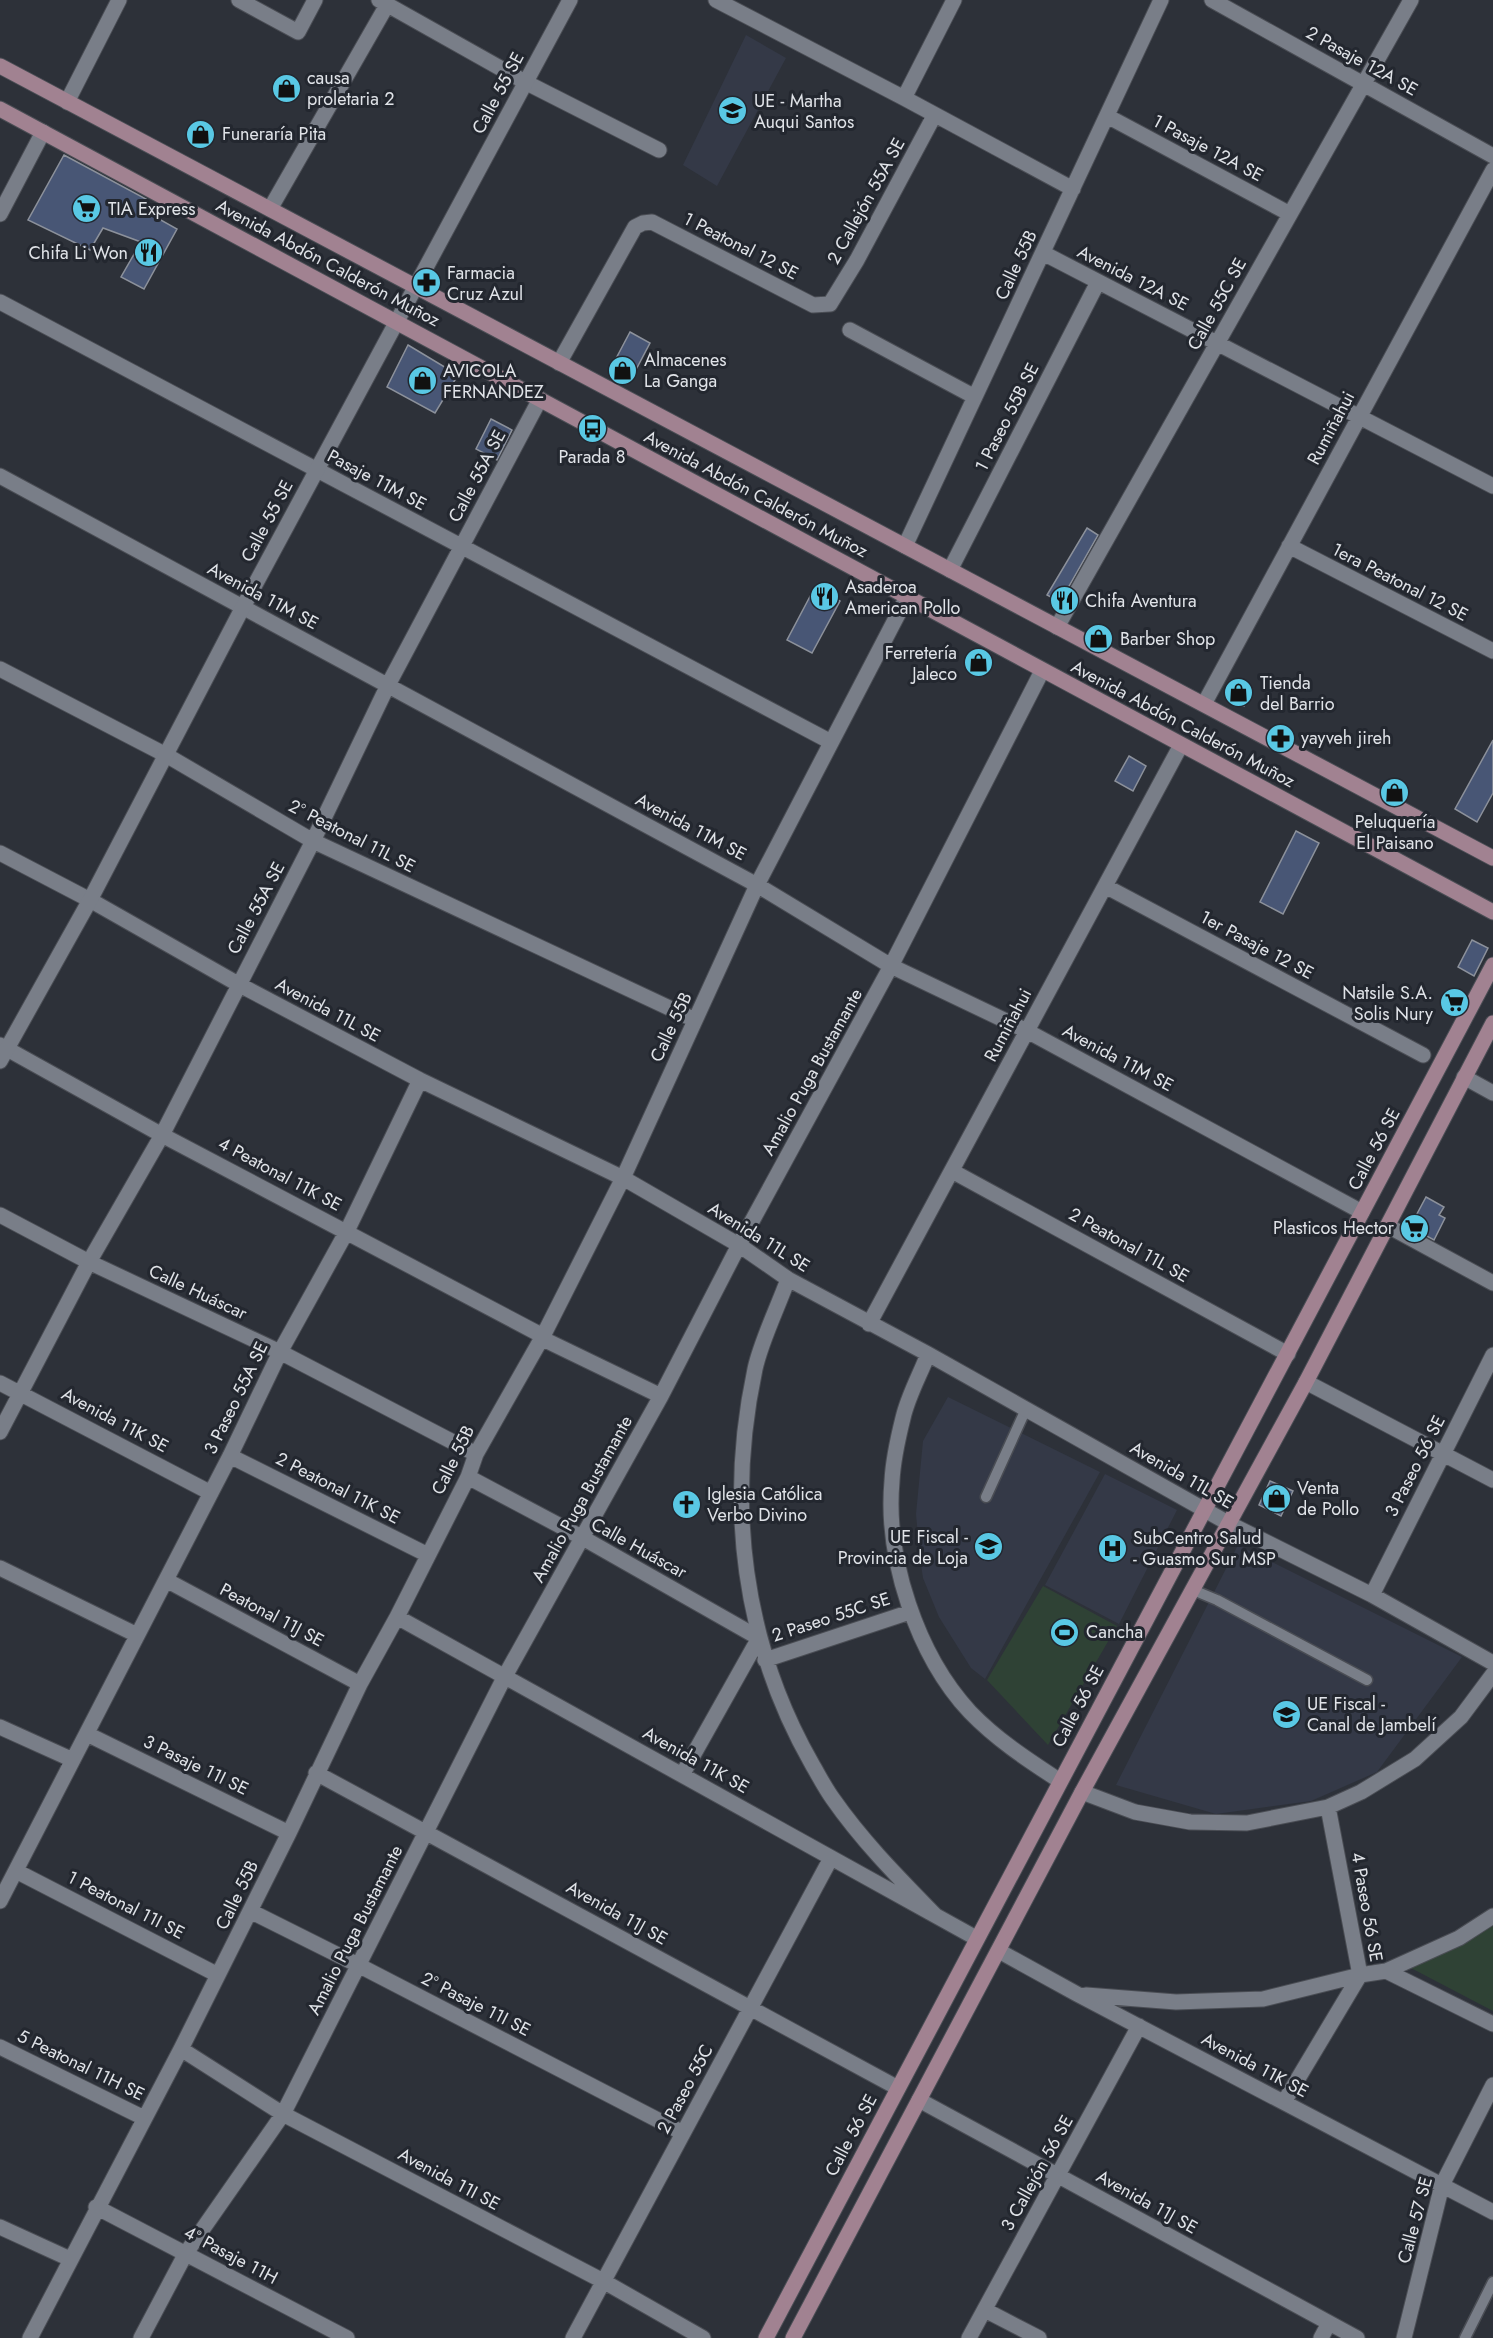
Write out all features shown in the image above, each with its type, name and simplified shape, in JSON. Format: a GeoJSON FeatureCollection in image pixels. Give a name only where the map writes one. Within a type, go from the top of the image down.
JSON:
{"type":"FeatureCollection","features":[{"type":"Feature","properties":{"kind":"main road","name":"Avenida Abdón Calderón Muñoz"},"geometry":{"type":"LineString","coordinates":[[0,66],[1493,858]]}},
{"type":"Feature","properties":{"kind":"main road","name":"Avenida Abdón Calderón Muñoz"},"geometry":{"type":"LineString","coordinates":[[0,109],[1493,912]]}},
{"type":"Feature","properties":{"kind":"main road","name":"Calle 56 SE"},"geometry":{"type":"LineString","coordinates":[[766,2338],[1493,965]]}},
{"type":"Feature","properties":{"kind":"main road"},"geometry":{"type":"LineString","coordinates":[[793,2338],[1082,1792],[1306,1382],[1493,1023]]}},
{"type":"Feature","properties":{"kind":"street"},"geometry":{"type":"LineString","coordinates":[[67,102],[119,0]]}},
{"type":"Feature","properties":{"kind":"street"},"geometry":{"type":"LineString","coordinates":[[239,0],[298,32],[315,0]]}},
{"type":"Feature","properties":{"kind":"street","name":"Calle 55 SE"},"geometry":{"type":"LineString","coordinates":[[2,1052],[90,900],[243,607],[570,0]]}},
{"type":"Feature","properties":{"kind":"street"},"geometry":{"type":"LineString","coordinates":[[716,0],[1072,189]]}},
{"type":"Feature","properties":{"kind":"street"},"geometry":{"type":"LineString","coordinates":[[904,98],[954,0]]}},
{"type":"Feature","properties":{"kind":"street","name":"Calle 55B"},"geometry":{"type":"LineString","coordinates":[[905,546],[1161,0]]}},
{"type":"Feature","properties":{"kind":"street","name":"2 Pasaje 12A SE"},"geometry":{"type":"LineString","coordinates":[[1212,0],[1493,156]]}},
{"type":"Feature","properties":{"kind":"street","name":"Calle 55C SE"},"geometry":{"type":"LineString","coordinates":[[1058,627],[1411,0]]}},
{"type":"Feature","properties":{"kind":"street"},"geometry":{"type":"LineString","coordinates":[[270,209],[383,2],[525,82],[659,150]]}},
{"type":"Feature","properties":{"kind":"street","name":"2 Callejón 55A SE"},"geometry":{"type":"LineString","coordinates":[[830,304],[857,260],[934,116]]}},
{"type":"Feature","properties":{"kind":"street","name":"1 Pasaje 12A SE"},"geometry":{"type":"LineString","coordinates":[[1107,116],[1290,214]]}},
{"type":"Feature","properties":{"kind":"street"},"geometry":{"type":"LineString","coordinates":[[0,214],[43,132]]}},
{"type":"Feature","properties":{"kind":"street","name":"Rumiñahui"},"geometry":{"type":"LineString","coordinates":[[1204,704],[1359,417],[1488,189],[1493,170]]}},
{"type":"Feature","properties":{"kind":"street","name":"1 Peatonal 12 SE"},"geometry":{"type":"LineString","coordinates":[[559,363],[634,227],[642,223],[652,222],[813,305],[830,304]]}},
{"type":"Feature","properties":{"kind":"street","name":"Avenida 12A SE"},"geometry":{"type":"LineString","coordinates":[[1043,253],[1493,486]]}},
{"type":"Feature","properties":{"kind":"street","name":"1 Paseo 55B SE"},"geometry":{"type":"LineString","coordinates":[[950,570],[1098,282]]}},
{"type":"Feature","properties":{"kind":"street","name":"Pasaje 11M SE"},"geometry":{"type":"LineString","coordinates":[[0,302],[831,742]]}},
{"type":"Feature","properties":{"kind":"street"},"geometry":{"type":"LineString","coordinates":[[850,330],[975,397]]}},
{"type":"Feature","properties":{"kind":"street","name":"Calle 55A SE"},"geometry":{"type":"LineString","coordinates":[[0,1432],[89,1262],[162,1135],[313,841],[388,686],[540,399]]}},
{"type":"Feature","properties":{"kind":"street","name":"Avenida 11M SE"},"geometry":{"type":"LineString","coordinates":[[0,476],[757,885],[891,966],[1027,1031],[1362,1212]]}},
{"type":"Feature","properties":{"kind":"street","name":"1era Peatonal 12 SE"},"geometry":{"type":"LineString","coordinates":[[1289,546],[1493,651]]}},
{"type":"Feature","properties":{"kind":"street","name":"Calle 55B"},"geometry":{"type":"LineString","coordinates":[[30,2338],[96,2207],[181,2049],[289,1833],[360,1684],[397,1617],[468,1477],[476,1455],[542,1337],[622,1178],[757,885],[907,597]]}},
{"type":"Feature","properties":{"kind":"street","name":"2° Peatonal 11L SE"},"geometry":{"type":"LineString","coordinates":[[0,669],[166,755],[313,841],[695,1020]]}},
{"type":"Feature","properties":{"kind":"street","name":"Amalio Puga Bustamante"},"geometry":{"type":"LineString","coordinates":[[141,2338],[186,2253],[283,2114],[505,1676],[661,1396],[739,1245],[891,966],[1042,671]]}},
{"type":"Feature","properties":{"kind":"street","name":"Rumiñahui"},"geometry":{"type":"LineString","coordinates":[[869,1324],[1181,745]]}},
{"type":"Feature","properties":{"kind":"street","name":"Avenida 11L SE"},"geometry":{"type":"LineString","coordinates":[[0,853],[90,900],[238,984],[420,1080],[622,1178],[739,1245],[788,1279],[928,1354],[1228,1523],[1372,1595],[1493,1663]]}},
{"type":"Feature","properties":{"kind":"street","name":"1er Pasaje 12 SE"},"geometry":{"type":"LineString","coordinates":[[1105,886],[1423,1055]]}},
{"type":"Feature","properties":{"kind":"street","name":"4 Peatonal 11K SE"},"geometry":{"type":"LineString","coordinates":[[2,1052],[347,1231],[542,1337],[661,1396]]}},
{"type":"Feature","properties":{"kind":"street"},"geometry":{"type":"LineString","coordinates":[[1464,1077],[1493,1093]]}},
{"type":"Feature","properties":{"kind":"street","name":"3 Paseo 55A SE"},"geometry":{"type":"LineString","coordinates":[[1,1896],[230,1456],[280,1352],[347,1231],[420,1080]]}},
{"type":"Feature","properties":{"kind":"street","name":"2 Peatonal 11L SE"},"geometry":{"type":"LineString","coordinates":[[952,1171],[1288,1354]]}},
{"type":"Feature","properties":{"kind":"street","name":"Calle Huáscar"},"geometry":{"type":"LineString","coordinates":[[0,1215],[89,1262],[280,1352],[476,1455]]}},
{"type":"Feature","properties":{"kind":"street"},"geometry":{"type":"LineString","coordinates":[[1388,1226],[1493,1283]]}},
{"type":"Feature","properties":{"kind":"street"},"geometry":{"type":"LineString","coordinates":[[788,1279],[755,1367],[741,1457],[742,1548],[759,1638],[765,1660],[794,1732],[832,1798],[880,1859],[935,1915]]}},
{"type":"Feature","properties":{"kind":"street"},"geometry":{"type":"LineString","coordinates":[[928,1354],[903,1416],[891,1481],[894,1548],[910,1612],[935,1664],[969,1711],[1011,1750],[1060,1781]]}},
{"type":"Feature","properties":{"kind":"street","name":"3 Paseo 56 SE"},"geometry":{"type":"LineString","coordinates":[[1372,1595],[1493,1355]]}},
{"type":"Feature","properties":{"kind":"street"},"geometry":{"type":"LineString","coordinates":[[1306,1382],[1493,1480]]}},
{"type":"Feature","properties":{"kind":"street","name":"Avenida 11K SE"},"geometry":{"type":"LineString","coordinates":[[0,1383],[211,1493]]}},
{"type":"Feature","properties":{"kind":"street","name":"2 Peatonal 11K SE"},"geometry":{"type":"LineString","coordinates":[[230,1456],[428,1555]]}},
{"type":"Feature","properties":{"kind":"street","name":"Calle Huáscar"},"geometry":{"type":"LineString","coordinates":[[468,1477],[583,1538],[759,1638]]}},
{"type":"Feature","properties":{"kind":"street"},"geometry":{"type":"LineString","coordinates":[[0,1568],[137,1635]]}},
{"type":"Feature","properties":{"kind":"street","name":"Peatonal 11J SE"},"geometry":{"type":"LineString","coordinates":[[166,1580],[360,1684]]}},
{"type":"Feature","properties":{"kind":"street","name":"2 Paseo 55C SE"},"geometry":{"type":"LineString","coordinates":[[765,1660],[910,1612]]}},
{"type":"Feature","properties":{"kind":"street","name":"Avenida 11K SE"},"geometry":{"type":"LineString","coordinates":[[397,1617],[976,1938]]}},
{"type":"Feature","properties":{"kind":"street","name":"2 Paseo 55C SE"},"geometry":{"type":"LineString","coordinates":[[682,1775],[759,1638]]}},
{"type":"Feature","properties":{"kind":"street"},"geometry":{"type":"LineString","coordinates":[[1082,1792],[1135,1812],[1190,1822],[1247,1823],[1328,1807],[1361,1792],[1415,1759],[1461,1717],[1493,1674]]}},
{"type":"Feature","properties":{"kind":"street"},"geometry":{"type":"LineString","coordinates":[[0,1727],[73,1760]]}},
{"type":"Feature","properties":{"kind":"street","name":"3 Pasaje 11I SE"},"geometry":{"type":"LineString","coordinates":[[87,1734],[289,1833]]}},
{"type":"Feature","properties":{"kind":"street","name":"Avenida 11J SE"},"geometry":{"type":"LineString","coordinates":[[316,1773],[898,2088]]}},
{"type":"Feature","properties":{"kind":"street","name":"4 Paseo 56 SE"},"geometry":{"type":"LineString","coordinates":[[1284,2102],[1360,1975],[1328,1807]]}},
{"type":"Feature","properties":{"kind":"street","name":"2 Paseo 55C"},"geometry":{"type":"LineString","coordinates":[[573,2338],[831,1858]]}},
{"type":"Feature","properties":{"kind":"street","name":"1 Peatonal 11I SE"},"geometry":{"type":"LineString","coordinates":[[16,1871],[218,1975]]}},
{"type":"Feature","properties":{"kind":"street","name":"2° Pasaje 11I SE"},"geometry":{"type":"LineString","coordinates":[[250,1911],[683,2133]]}},
{"type":"Feature","properties":{"kind":"street"},"geometry":{"type":"LineString","coordinates":[[1077,1994],[1176,2002],[1263,2000],[1360,1975],[1386,1971],[1459,1938],[1493,1916]]}},
{"type":"Feature","properties":{"kind":"street","name":"Avenida 11K SE"},"geometry":{"type":"LineString","coordinates":[[999,1951],[1493,2212]]}},
{"type":"Feature","properties":{"kind":"street"},"geometry":{"type":"LineString","coordinates":[[1386,1971],[1493,2024]]}},
{"type":"Feature","properties":{"kind":"street","name":"3 Callejón 56 SE"},"geometry":{"type":"LineString","coordinates":[[969,2338],[1139,2026]]}},
{"type":"Feature","properties":{"kind":"street","name":"5 Peatonal 11H SE"},"geometry":{"type":"LineString","coordinates":[[0,2047],[144,2118]]}},
{"type":"Feature","properties":{"kind":"street","name":"Avenida 11I SE"},"geometry":{"type":"LineString","coordinates":[[181,2049],[283,2114],[603,2282],[703,2338]]}},
{"type":"Feature","properties":{"kind":"street","name":"Calle 57 SE"},"geometry":{"type":"LineString","coordinates":[[1404,2338],[1442,2186],[1493,2085]]}},
{"type":"Feature","properties":{"kind":"street","name":"Avenida 11J SE"},"geometry":{"type":"LineString","coordinates":[[919,2100],[1357,2338]]}},
{"type":"Feature","properties":{"kind":"street","name":"4° Pasaje 11H"},"geometry":{"type":"LineString","coordinates":[[96,2207],[347,2338]]}},
{"type":"Feature","properties":{"kind":"street"},"geometry":{"type":"LineString","coordinates":[[0,2227],[70,2259]]}},
{"type":"Feature","properties":{"kind":"street"},"geometry":{"type":"LineString","coordinates":[[985,2310],[1039,2338]]}},
{"type":"Feature","properties":{"kind":"street"},"geometry":{"type":"LineString","coordinates":[[1321,2338],[1329,2323]]}},
{"type":"Feature","properties":{"kind":"lane"},"geometry":{"type":"LineString","coordinates":[[986,1497],[1026,1409]]}},
{"type":"Feature","properties":{"kind":"lane"},"geometry":{"type":"LineString","coordinates":[[1192,1590],[1217,1600],[1367,1680]]}},
{"type":"Feature","properties":{"kind":"lane"},"geometry":{"type":"LineString","coordinates":[[1465,2338],[1493,2282]]}},
{"type":"Feature","properties":{"kind":"shaded area","name":"UE - Martha Auqui Santos"},"geometry":{"type":"Polygon","coordinates":[[[746,35],[786,58],[717,186],[683,165],[746,35]]]}},
{"type":"Feature","properties":{"kind":"shaded area","name":"UE Fiscal - Provincia de Loja"},"geometry":{"type":"Polygon","coordinates":[[[948,1397],[1100,1472],[985,1679],[971,1668],[939,1617],[923,1578],[920,1558],[916,1514],[923,1441],[948,1397]]]}},
{"type":"Feature","properties":{"kind":"shaded area","name":"SubCentro Salud - Guasmo Sur MSP"},"geometry":{"type":"Polygon","coordinates":[[[1105,1474],[1177,1510],[1119,1624],[1045,1585],[1105,1474]]]}},
{"type":"Feature","properties":{"kind":"shaded area","name":"UE Fiscal - Canal de Jambelí"},"geometry":{"type":"Polygon","coordinates":[[[1238,1545],[1462,1657],[1377,1772],[1311,1801],[1216,1814],[1116,1785],[1238,1545]]]}},
{"type":"Feature","properties":{"kind":"green space"},"geometry":{"type":"Polygon","coordinates":[[[1043,1586],[1117,1626],[1048,1745],[987,1680],[1043,1586]]]}},
{"type":"Feature","properties":{"kind":"green space"},"geometry":{"type":"Polygon","coordinates":[[[1493,1925],[1493,2011],[1409,1967],[1459,1946],[1493,1925]]]}},
{"type":"Feature","properties":{"kind":"building","name":"TIA Express"},"geometry":{"type":"Polygon","coordinates":[[[64,155],[146,199],[141,209],[177,229],[144,289],[121,277],[141,242],[103,228],[90,250],[28,220],[64,155]]]}},
{"type":"Feature","properties":{"kind":"building"},"geometry":{"type":"Polygon","coordinates":[[[630,332],[650,343],[631,379],[611,368],[630,332]]]}},
{"type":"Feature","properties":{"kind":"building","name":"AVICOLA FERNANDEZ"},"geometry":{"type":"Polygon","coordinates":[[[408,345],[458,375],[435,413],[387,387],[408,345]]]}},
{"type":"Feature","properties":{"kind":"building"},"geometry":{"type":"Polygon","coordinates":[[[491,419],[512,430],[497,460],[476,449],[491,419]]]}},
{"type":"Feature","properties":{"kind":"building"},"geometry":{"type":"Polygon","coordinates":[[[1087,528],[1098,535],[1060,602],[1047,595],[1087,528]]]}},
{"type":"Feature","properties":{"kind":"building"},"geometry":{"type":"Polygon","coordinates":[[[815,587],[840,601],[812,653],[787,640],[815,587]]]}},
{"type":"Feature","properties":{"kind":"building","name":"Tienda del Barrio"},"geometry":{"type":"Polygon","coordinates":[[[1235,681],[1252,689],[1244,706],[1227,698],[1235,681]]]}},
{"type":"Feature","properties":{"kind":"building"},"geometry":{"type":"Polygon","coordinates":[[[1493,740],[1493,793],[1477,822],[1455,809],[1493,740]]]}},
{"type":"Feature","properties":{"kind":"building"},"geometry":{"type":"Polygon","coordinates":[[[1129,756],[1146,766],[1133,791],[1115,781],[1129,756]]]}},
{"type":"Feature","properties":{"kind":"building"},"geometry":{"type":"Polygon","coordinates":[[[1296,831],[1319,843],[1283,914],[1260,902],[1296,831]]]}},
{"type":"Feature","properties":{"kind":"building"},"geometry":{"type":"Polygon","coordinates":[[[1472,940],[1488,948],[1474,976],[1458,967],[1472,940]]]}},
{"type":"Feature","properties":{"kind":"building"},"geometry":{"type":"Polygon","coordinates":[[[1426,1197],[1444,1207],[1439,1215],[1445,1218],[1434,1240],[1410,1227],[1426,1197]]]}},
{"type":"Feature","properties":{"kind":"building","name":"Venta de Pollo"},"geometry":{"type":"Polygon","coordinates":[[[1270,1481],[1293,1491],[1281,1516],[1259,1505],[1270,1481]]]}},
{"type":"Feature","properties":{"kind":"place","name":"causa proletaria 2"},"geometry":{"type":"Point","coordinates":[286,88]}},
{"type":"Feature","properties":{"kind":"place","name":"UE - Martha Auqui Santos"},"geometry":{"type":"Point","coordinates":[733,111]}},
{"type":"Feature","properties":{"kind":"place","name":"Funeraría Pita"},"geometry":{"type":"Point","coordinates":[201,134]}},
{"type":"Feature","properties":{"kind":"place","name":"TIA Express"},"geometry":{"type":"Point","coordinates":[87,209]}},
{"type":"Feature","properties":{"kind":"place","name":"Chifa Li Won"},"geometry":{"type":"Point","coordinates":[149,253]}},
{"type":"Feature","properties":{"kind":"place","name":"Farmacia Cruz Azul"},"geometry":{"type":"Point","coordinates":[426,283]}},
{"type":"Feature","properties":{"kind":"place","name":"Almacenes La Ganga"},"geometry":{"type":"Point","coordinates":[623,370]}},
{"type":"Feature","properties":{"kind":"place","name":"AVICOLA FERNANDEZ"},"geometry":{"type":"Point","coordinates":[422,381]}},
{"type":"Feature","properties":{"kind":"place","name":"Parada 8"},"geometry":{"type":"Point","coordinates":[592,428]}},
{"type":"Feature","properties":{"kind":"place","name":"Asaderoa American Pollo"},"geometry":{"type":"Point","coordinates":[824,597]}},
{"type":"Feature","properties":{"kind":"place","name":"Chifa Aventura"},"geometry":{"type":"Point","coordinates":[1064,601]}},
{"type":"Feature","properties":{"kind":"place","name":"Barber Shop"},"geometry":{"type":"Point","coordinates":[1099,639]}},
{"type":"Feature","properties":{"kind":"place","name":"Ferretería Jaleco"},"geometry":{"type":"Point","coordinates":[978,663]}},
{"type":"Feature","properties":{"kind":"place","name":"Tienda del Barrio"},"geometry":{"type":"Point","coordinates":[1239,693]}},
{"type":"Feature","properties":{"kind":"place","name":"yayveh jireh"},"geometry":{"type":"Point","coordinates":[1280,738]}},
{"type":"Feature","properties":{"kind":"place","name":"Peluquería El Paisano"},"geometry":{"type":"Point","coordinates":[1395,793]}},
{"type":"Feature","properties":{"kind":"place","name":"Natsile S.A. Solis Nury"},"geometry":{"type":"Point","coordinates":[1454,1003]}},
{"type":"Feature","properties":{"kind":"place","name":"Plasticos Hector"},"geometry":{"type":"Point","coordinates":[1415,1228]}},
{"type":"Feature","properties":{"kind":"place","name":"Venta de Pollo"},"geometry":{"type":"Point","coordinates":[1276,1498]}},
{"type":"Feature","properties":{"kind":"place","name":"Iglesia Católica Verbo Divino"},"geometry":{"type":"Point","coordinates":[686,1504]}},
{"type":"Feature","properties":{"kind":"place","name":"UE Fiscal - Provincia de Loja"},"geometry":{"type":"Point","coordinates":[989,1547]}},
{"type":"Feature","properties":{"kind":"place","name":"SubCentro Salud - Guasmo Sur MSP"},"geometry":{"type":"Point","coordinates":[1112,1548]}},
{"type":"Feature","properties":{"kind":"place","name":"Cancha"},"geometry":{"type":"Point","coordinates":[1065,1632]}},
{"type":"Feature","properties":{"kind":"place","name":"UE Fiscal - Canal de Jambelí"},"geometry":{"type":"Point","coordinates":[1286,1714]}}]}
